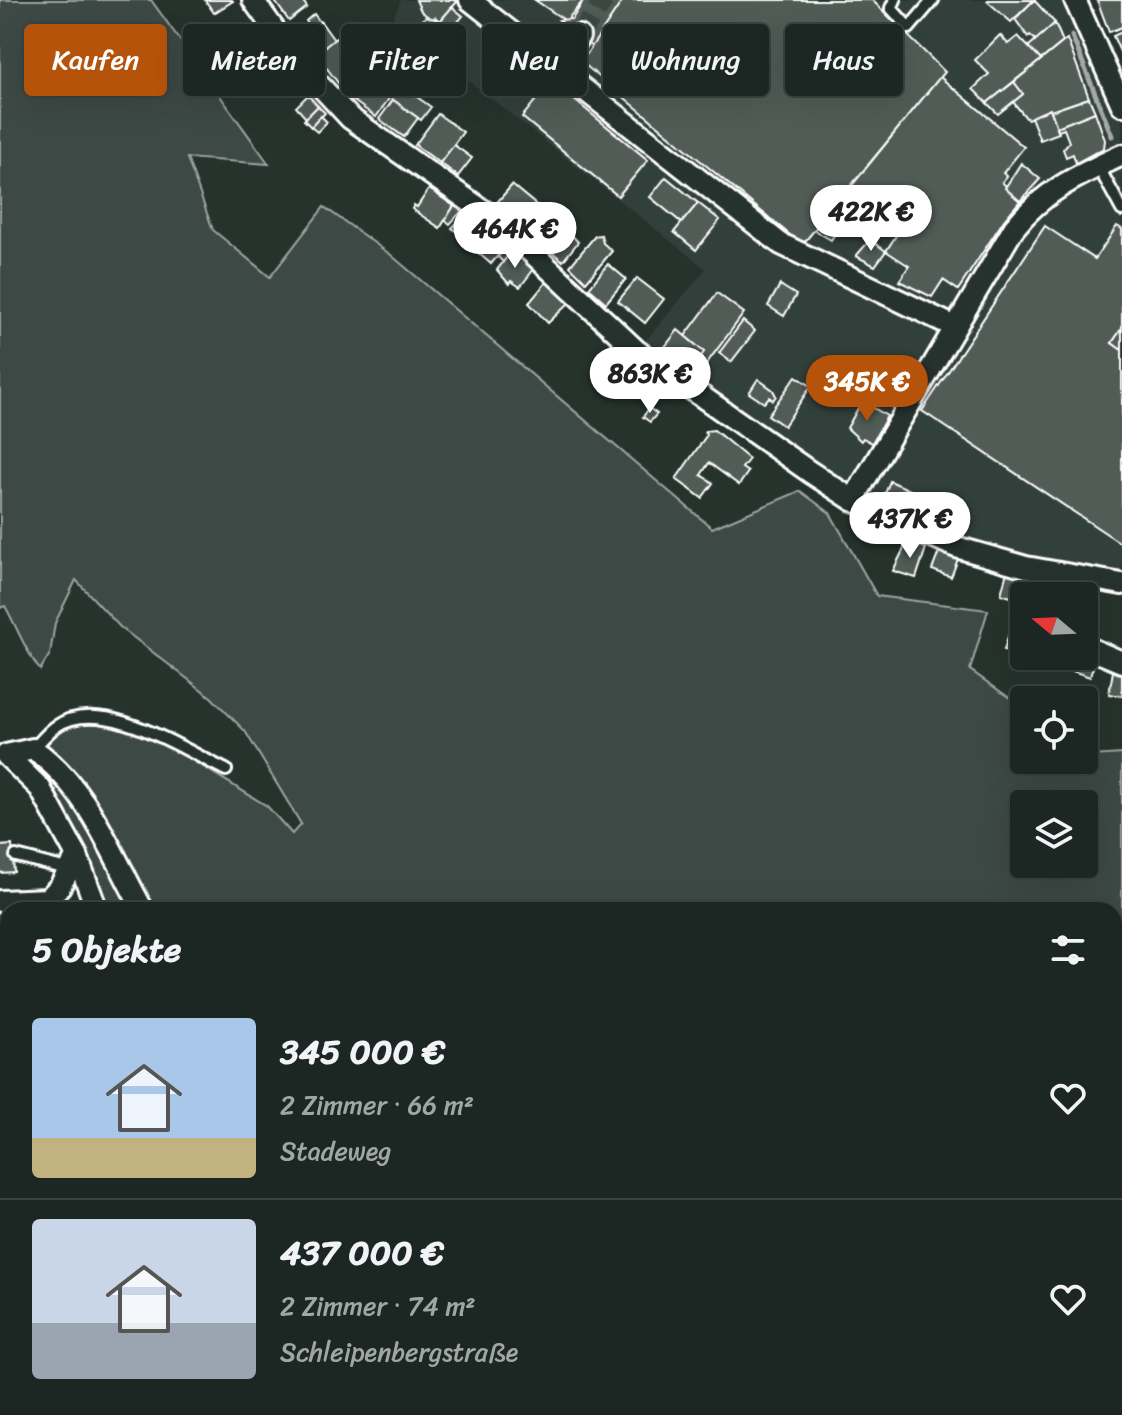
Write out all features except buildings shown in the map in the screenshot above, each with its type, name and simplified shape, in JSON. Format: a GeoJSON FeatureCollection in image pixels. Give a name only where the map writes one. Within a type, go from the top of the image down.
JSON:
{"type":"FeatureCollection","features":[{"type":"Feature","properties":{"kind":"street"},"geometry":{"type":"LineString","coordinates":[[253,0],[297,61],[350,118],[498,221],[637,351],[853,500],[990,559],[1122,584]]}},
{"type":"Feature","properties":{"kind":"street"},"geometry":{"type":"LineString","coordinates":[[470,0],[502,24]]}},
{"type":"Feature","properties":{"kind":"street"},"geometry":{"type":"LineString","coordinates":[[1075,0],[1122,105]]}},
{"type":"Feature","properties":{"kind":"street"},"geometry":{"type":"LineString","coordinates":[[587,90],[781,244],[953,326]]}},
{"type":"Feature","properties":{"kind":"street"},"geometry":{"type":"LineString","coordinates":[[853,500],[953,326],[1027,211],[1062,184],[1122,155]]}},
{"type":"Feature","properties":{"kind":"street"},"geometry":{"type":"LineString","coordinates":[[1098,652],[1122,662]]}},
{"type":"Feature","properties":{"kind":"street"},"geometry":{"type":"LineString","coordinates":[[93,902],[40,788],[6,755],[33,749],[50,761],[90,808],[139,902]]}},
{"type":"Feature","properties":{"kind":"street"},"geometry":{"type":"LineString","coordinates":[[0,901],[48,899],[74,863]]}},
{"type":"Feature","properties":{"kind":"lane"},"geometry":{"type":"LineString","coordinates":[[895,0],[891,8],[909,28],[933,0]]}},
{"type":"Feature","properties":{"kind":"lane"},"geometry":{"type":"LineString","coordinates":[[1098,166],[1122,210]]}},
{"type":"Feature","properties":{"kind":"lane"},"geometry":{"type":"LineString","coordinates":[[33,749],[57,725],[85,718],[128,721],[226,770]]}},
{"type":"Feature","properties":{"kind":"lane"},"geometry":{"type":"LineString","coordinates":[[16,856],[74,863]]}},
{"type":"Feature","properties":{"kind":"shaded area"},"geometry":{"type":"Polygon","coordinates":[[[0,0],[151,0],[183,44],[183,96],[220,96],[269,164],[187,158],[213,230],[270,277],[324,207],[391,255],[712,528],[800,491],[830,513],[877,596],[988,610],[970,670],[1010,698],[1010,774],[1098,774],[1098,756],[1122,754],[1122,902],[103,902],[96,877],[43,764],[49,732],[75,722],[110,721],[143,730],[267,806],[292,834],[301,824],[245,731],[211,697],[120,627],[76,580],[55,623],[50,654],[40,670],[5,606],[0,608],[0,0]]]}},
{"type":"Feature","properties":{"kind":"shaded area"},"geometry":{"type":"Polygon","coordinates":[[[401,0],[1075,0],[1122,105],[1122,584],[894,520],[637,351],[706,269],[488,96],[587,96],[587,24],[482,24],[482,91],[466,79],[466,24],[390,24],[401,0]]]}},
{"type":"Feature","properties":{"kind":"waterway"},"geometry":{"type":"LineString","coordinates":[[1072,36],[1112,136]]}},
{"type":"Feature","properties":{"kind":"tunnel"},"geometry":{"type":"LineString","coordinates":[[587,24],[604,0]]}}]}
